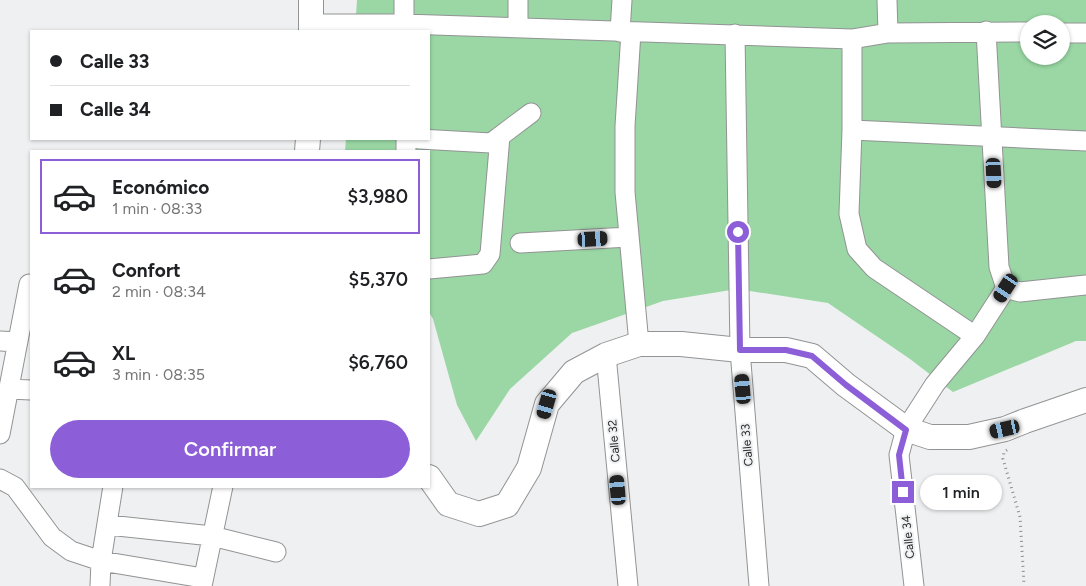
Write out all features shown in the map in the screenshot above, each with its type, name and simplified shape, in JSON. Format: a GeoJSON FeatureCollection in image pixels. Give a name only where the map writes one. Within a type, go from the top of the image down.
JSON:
{"type":"FeatureCollection","features":[{"type":"Feature","properties":{"kind":"street"},"geometry":{"type":"LineString","coordinates":[[311,0],[311,28],[518,28],[852,39],[888,33],[1020,32]]}},
{"type":"Feature","properties":{"kind":"street"},"geometry":{"type":"LineString","coordinates":[[404,0],[404,28]]}},
{"type":"Feature","properties":{"kind":"street"},"geometry":{"type":"LineString","coordinates":[[518,0],[518,28]]}},
{"type":"Feature","properties":{"kind":"street"},"geometry":{"type":"LineString","coordinates":[[622,0],[625,32],[625,192],[639,344]]}},
{"type":"Feature","properties":{"kind":"street"},"geometry":{"type":"LineString","coordinates":[[887,0],[888,33]]}},
{"type":"Feature","properties":{"kind":"street"},"geometry":{"type":"LineString","coordinates":[[986,31],[999,267],[1006,288],[1020,292],[1086,285]]}},
{"type":"Feature","properties":{"kind":"street"},"geometry":{"type":"LineString","coordinates":[[1070,33],[1086,33]]}},
{"type":"Feature","properties":{"kind":"street","name":"Calle 33"},"geometry":{"type":"LineString","coordinates":[[735,34],[740,350],[759,586]]}},
{"type":"Feature","properties":{"kind":"street"},"geometry":{"type":"LineString","coordinates":[[852,39],[852,130],[849,214],[857,249],[874,268],[975,336]]}},
{"type":"Feature","properties":{"kind":"street"},"geometry":{"type":"LineString","coordinates":[[430,140],[491,143],[531,113]]}},
{"type":"Feature","properties":{"kind":"street"},"geometry":{"type":"LineString","coordinates":[[852,130],[1086,140]]}},
{"type":"Feature","properties":{"kind":"street"},"geometry":{"type":"LineString","coordinates":[[430,269],[484,264],[490,254],[500,136]]}},
{"type":"Feature","properties":{"kind":"street"},"geometry":{"type":"LineString","coordinates":[[520,243],[629,237]]}},
{"type":"Feature","properties":{"kind":"street"},"geometry":{"type":"LineString","coordinates":[[0,434],[9,388],[9,342],[29,284]]}},
{"type":"Feature","properties":{"kind":"street","name":"Calle 34"},"geometry":{"type":"LineString","coordinates":[[914,586],[899,455],[906,430],[935,384],[975,336],[1006,288]]}},
{"type":"Feature","properties":{"kind":"street"},"geometry":{"type":"LineString","coordinates":[[430,478],[448,504],[479,514],[507,505],[529,468],[547,404],[574,372],[606,355],[639,344],[681,344],[740,350],[786,350],[812,356],[846,385],[906,430],[930,437],[969,437],[1005,429],[1025,420],[1086,400]]}},
{"type":"Feature","properties":{"kind":"street","name":"Calle 32"},"geometry":{"type":"LineString","coordinates":[[606,355],[628,586]]}},
{"type":"Feature","properties":{"kind":"street"},"geometry":{"type":"LineString","coordinates":[[9,388],[30,390]]}},
{"type":"Feature","properties":{"kind":"street"},"geometry":{"type":"LineString","coordinates":[[0,479],[15,487],[52,537],[71,550],[101,562],[202,582],[223,488]]}},
{"type":"Feature","properties":{"kind":"street"},"geometry":{"type":"LineString","coordinates":[[100,586],[101,562],[113,488]]}},
{"type":"Feature","properties":{"kind":"street"},"geometry":{"type":"LineString","coordinates":[[108,525],[212,536],[276,552]]}},
{"type":"Feature","properties":{"kind":"path"},"geometry":{"type":"LineString","coordinates":[[1010,447],[1004,452],[1003,459],[1020,517],[1024,584]]}},
{"type":"Feature","properties":{"kind":"green space"},"geometry":{"type":"Polygon","coordinates":[[[357,0],[1086,0],[1086,341],[1076,341],[953,392],[910,359],[828,303],[737,289],[663,301],[572,333],[510,389],[476,441],[457,405],[430,314],[430,150],[345,150],[346,140],[430,140],[430,30],[355,30],[357,0]]]}},
{"type":"Feature","properties":{"kind":"route"},"geometry":{"type":"LineString","coordinates":[[738,232],[740,350],[786,350],[812,356],[846,385],[906,430],[899,455],[903,492]]}}]}
